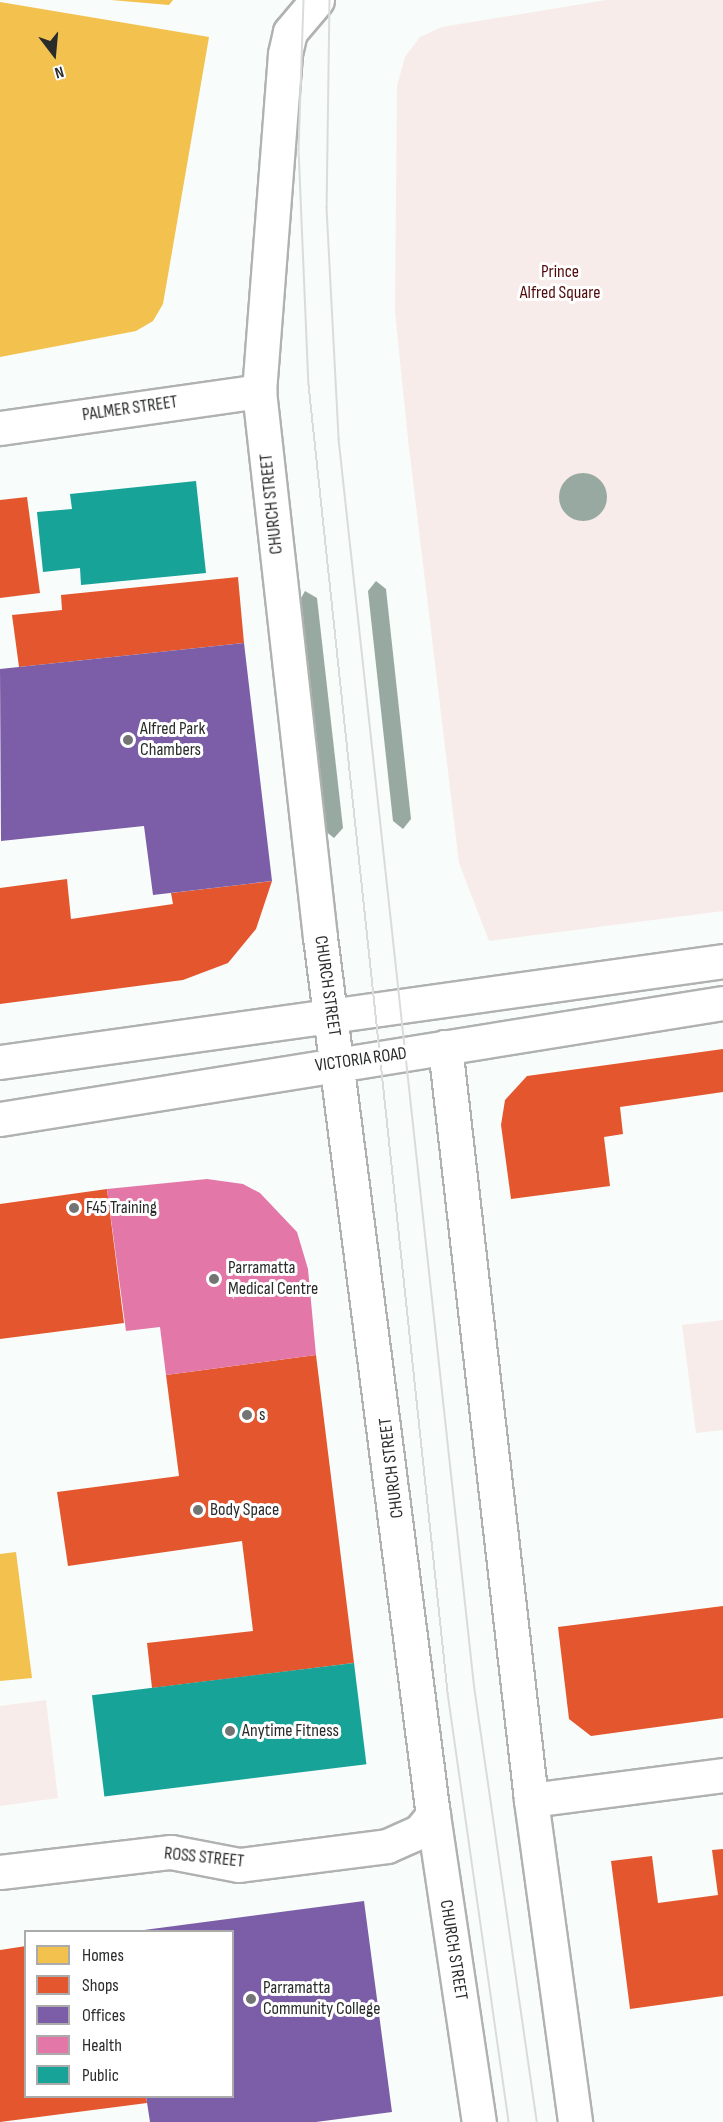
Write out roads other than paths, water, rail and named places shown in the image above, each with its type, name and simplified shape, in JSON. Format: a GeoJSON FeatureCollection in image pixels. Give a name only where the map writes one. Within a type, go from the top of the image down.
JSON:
{"type":"FeatureCollection","features":[{"type":"Feature","properties":{"kind":"street","name":"CHURCH STREET"},"geometry":{"type":"LineString","coordinates":[[317,0],[290,32],[285,54],[259,391],[337,1063],[433,1815],[479,2122]]}},
{"type":"Feature","properties":{"kind":"street","name":"PALMER STREET"},"geometry":{"type":"LineString","coordinates":[[0,428],[259,391]]}},
{"type":"Feature","properties":{"kind":"street"},"geometry":{"type":"LineString","coordinates":[[0,1062],[332,1019],[723,961]]}},
{"type":"Feature","properties":{"kind":"street","name":"VICTORIA ROAD"},"geometry":{"type":"LineString","coordinates":[[0,1119],[337,1063],[723,1003]]}},
{"type":"Feature","properties":{"kind":"street"},"geometry":{"type":"LineString","coordinates":[[445,1047],[531,1800],[575,2122]]}},
{"type":"Feature","properties":{"kind":"street"},"geometry":{"type":"LineString","coordinates":[[531,1800],[723,1775]]}},
{"type":"Feature","properties":{"kind":"street","name":"ROSS STREET"},"geometry":{"type":"LineString","coordinates":[[0,1872],[171,1852],[239,1865],[387,1846],[420,1831],[433,1815]]}},
{"type":"Feature","properties":{"kind":"tram line"},"geometry":{"type":"LineString","coordinates":[[304,0],[299,149],[309,385],[448,1693],[509,2122]]}},
{"type":"Feature","properties":{"kind":"tram line"},"geometry":{"type":"LineString","coordinates":[[330,0],[327,208],[339,439],[475,1690],[537,2122]]}},
{"type":"Feature","properties":{"kind":"place","name":"Alfred Park Chambers"},"geometry":{"type":"Point","coordinates":[128,740]}},
{"type":"Feature","properties":{"kind":"place","name":"F45 Training"},"geometry":{"type":"Point","coordinates":[74,1208]}},
{"type":"Feature","properties":{"kind":"place","name":"Parramatta Medical Centre"},"geometry":{"type":"Point","coordinates":[214,1279]}},
{"type":"Feature","properties":{"kind":"place","name":"s"},"geometry":{"type":"Point","coordinates":[247,1415]}},
{"type":"Feature","properties":{"kind":"place","name":"Body Space"},"geometry":{"type":"Point","coordinates":[198,1510]}},
{"type":"Feature","properties":{"kind":"place","name":"Anytime Fitness"},"geometry":{"type":"Point","coordinates":[230,1731]}},
{"type":"Feature","properties":{"kind":"place","name":"Parramatta Community College"},"geometry":{"type":"Point","coordinates":[251,1999]}},
{"type":"Feature","properties":{"kind":"park label","name":"Prince Alfred Square"},"geometry":{"type":"Point","coordinates":[560,283]}}]}
